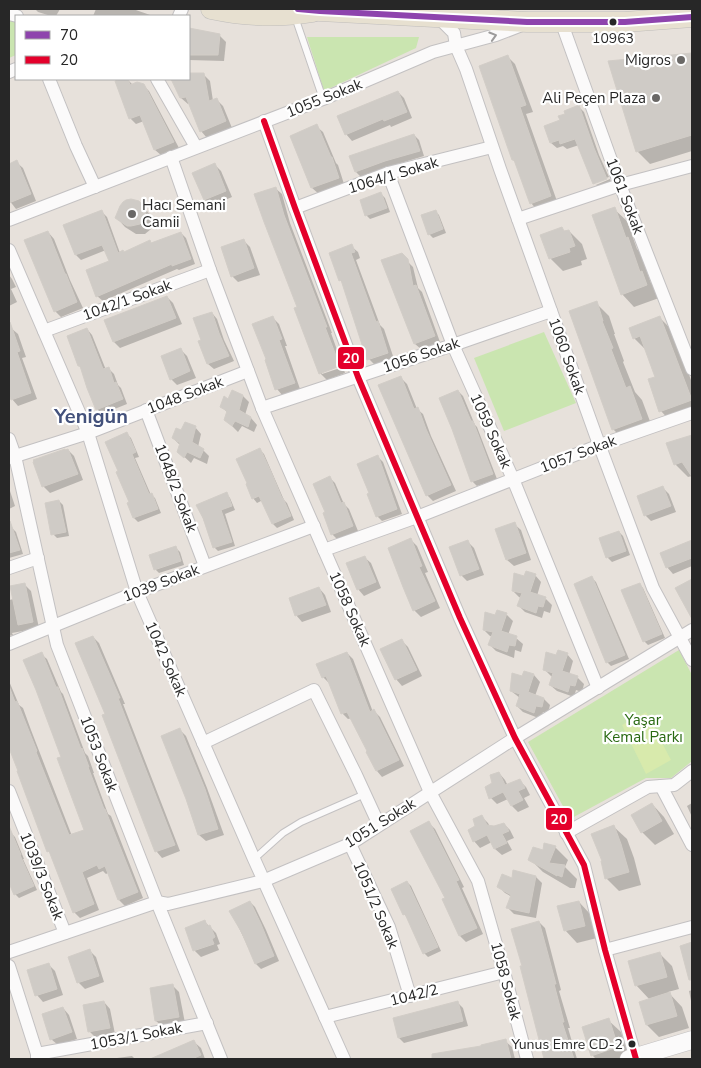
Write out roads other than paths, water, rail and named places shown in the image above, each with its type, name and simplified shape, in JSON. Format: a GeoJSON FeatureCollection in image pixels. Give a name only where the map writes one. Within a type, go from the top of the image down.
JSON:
{"type":"FeatureCollection","features":[{"type":"Feature","properties":{"kind":"main road"},"geometry":{"type":"LineString","coordinates":[[210,9],[247,15],[320,11],[528,22],[625,22],[692,16]]}},
{"type":"Feature","properties":{"kind":"street","name":"1060 Sokak"},"geometry":{"type":"LineString","coordinates":[[439,18],[454,33],[456,46],[466,69],[492,147],[653,588],[692,660]]}},
{"type":"Feature","properties":{"kind":"street","name":"1055 Sokak"},"geometry":{"type":"LineString","coordinates":[[9,220],[323,99],[433,52],[496,36],[528,22]]}},
{"type":"Feature","properties":{"kind":"street","name":"1061 Sokak"},"geometry":{"type":"LineString","coordinates":[[561,22],[620,185],[692,369]]}},
{"type":"Feature","properties":{"kind":"street"},"geometry":{"type":"LineString","coordinates":[[49,80],[95,187]]}},
{"type":"Feature","properties":{"kind":"street"},"geometry":{"type":"LineString","coordinates":[[158,80],[196,147]]}},
{"type":"Feature","properties":{"kind":"street"},"geometry":{"type":"LineString","coordinates":[[264,121],[358,376],[460,618],[515,738],[584,865],[633,1059],[692,1040]]}},
{"type":"Feature","properties":{"kind":"street","name":"1064/1 Sokak"},"geometry":{"type":"LineString","coordinates":[[295,208],[388,174],[492,147]]}},
{"type":"Feature","properties":{"kind":"street","name":"1058 Sokak"},"geometry":{"type":"LineString","coordinates":[[171,157],[210,270],[262,408],[430,792],[478,881],[527,1059]]}},
{"type":"Feature","properties":{"kind":"street"},"geometry":{"type":"LineString","coordinates":[[518,219],[620,185],[692,166]]}},
{"type":"Feature","properties":{"kind":"street","name":"1059 Sokak"},"geometry":{"type":"LineString","coordinates":[[388,174],[453,345],[513,479],[598,688]]}},
{"type":"Feature","properties":{"kind":"street","name":"1042 Sokak"},"geometry":{"type":"LineString","coordinates":[[9,250],[88,433],[137,592],[263,881],[344,1059]]}},
{"type":"Feature","properties":{"kind":"street","name":"1042/1 Sokak"},"geometry":{"type":"LineString","coordinates":[[44,330],[210,270]]}},
{"type":"Feature","properties":{"kind":"street","name":"1056 Sokak"},"geometry":{"type":"LineString","coordinates":[[262,408],[551,311]]}},
{"type":"Feature","properties":{"kind":"street","name":"1048 Sokak"},"geometry":{"type":"LineString","coordinates":[[12,457],[88,433],[248,371]]}},
{"type":"Feature","properties":{"kind":"street","name":"1048/2 Sokak"},"geometry":{"type":"LineString","coordinates":[[146,410],[205,566]]}},
{"type":"Feature","properties":{"kind":"street","name":"1057 Sokak"},"geometry":{"type":"LineString","coordinates":[[324,550],[417,517],[600,445],[692,413]]}},
{"type":"Feature","properties":{"kind":"street","name":"1053 Sokak"},"geometry":{"type":"LineString","coordinates":[[9,439],[57,645],[157,902],[221,1059]]}},
{"type":"Feature","properties":{"kind":"street","name":"1039 Sokak"},"geometry":{"type":"LineString","coordinates":[[9,644],[137,592],[314,526]]}},
{"type":"Feature","properties":{"kind":"street"},"geometry":{"type":"LineString","coordinates":[[9,568],[38,558]]}},
{"type":"Feature","properties":{"kind":"street","name":"1051 Sokak"},"geometry":{"type":"LineString","coordinates":[[9,952],[157,902],[168,904],[263,881],[350,844],[515,738],[692,630]]}},
{"type":"Feature","properties":{"kind":"street"},"geometry":{"type":"LineString","coordinates":[[203,743],[314,690],[379,825]]}},
{"type":"Feature","properties":{"kind":"street"},"geometry":{"type":"LineString","coordinates":[[566,834],[648,787],[674,785],[692,771]]}},
{"type":"Feature","properties":{"kind":"street"},"geometry":{"type":"LineString","coordinates":[[661,786],[692,845]]}},
{"type":"Feature","properties":{"kind":"street","name":"1039/3 Sokak"},"geometry":{"type":"LineString","coordinates":[[9,791],[65,933]]}},
{"type":"Feature","properties":{"kind":"street","name":"1051/2 Sokak"},"geometry":{"type":"LineString","coordinates":[[350,844],[389,927],[410,996]]}},
{"type":"Feature","properties":{"kind":"street"},"geometry":{"type":"LineString","coordinates":[[606,950],[692,927]]}},
{"type":"Feature","properties":{"kind":"street"},"geometry":{"type":"LineString","coordinates":[[9,966],[37,1057]]}},
{"type":"Feature","properties":{"kind":"street","name":"1042/2"},"geometry":{"type":"LineString","coordinates":[[325,1017],[504,972]]}},
{"type":"Feature","properties":{"kind":"street","name":"1053/1 Sokak"},"geometry":{"type":"LineString","coordinates":[[37,1057],[207,1023]]}},
{"type":"Feature","properties":{"kind":"lane"},"geometry":{"type":"LineString","coordinates":[[296,12],[323,99]]}},
{"type":"Feature","properties":{"kind":"lane"},"geometry":{"type":"LineString","coordinates":[[254,859],[283,833],[365,794]]}},
{"type":"Feature","properties":{"kind":"place","name":"10963"},"geometry":{"type":"Point","coordinates":[613,22]}},
{"type":"Feature","properties":{"kind":"place","name":"Migros"},"geometry":{"type":"Point","coordinates":[681,60]}},
{"type":"Feature","properties":{"kind":"place","name":"Ali Peçen Plaza"},"geometry":{"type":"Point","coordinates":[656,98]}},
{"type":"Feature","properties":{"kind":"place","name":"Hacı Semani Camii"},"geometry":{"type":"Point","coordinates":[132,214]}},
{"type":"Feature","properties":{"kind":"place","name":"Yunus Emre CD-2"},"geometry":{"type":"Point","coordinates":[632,1044]}},
{"type":"Feature","properties":{"kind":"district","name":"Yenigün"},"geometry":{"type":"Point","coordinates":[91,416]}},
{"type":"Feature","properties":{"kind":"park label","name":"Yaşar Kemal Parkı"},"geometry":{"type":"Point","coordinates":[643,728]}}]}
